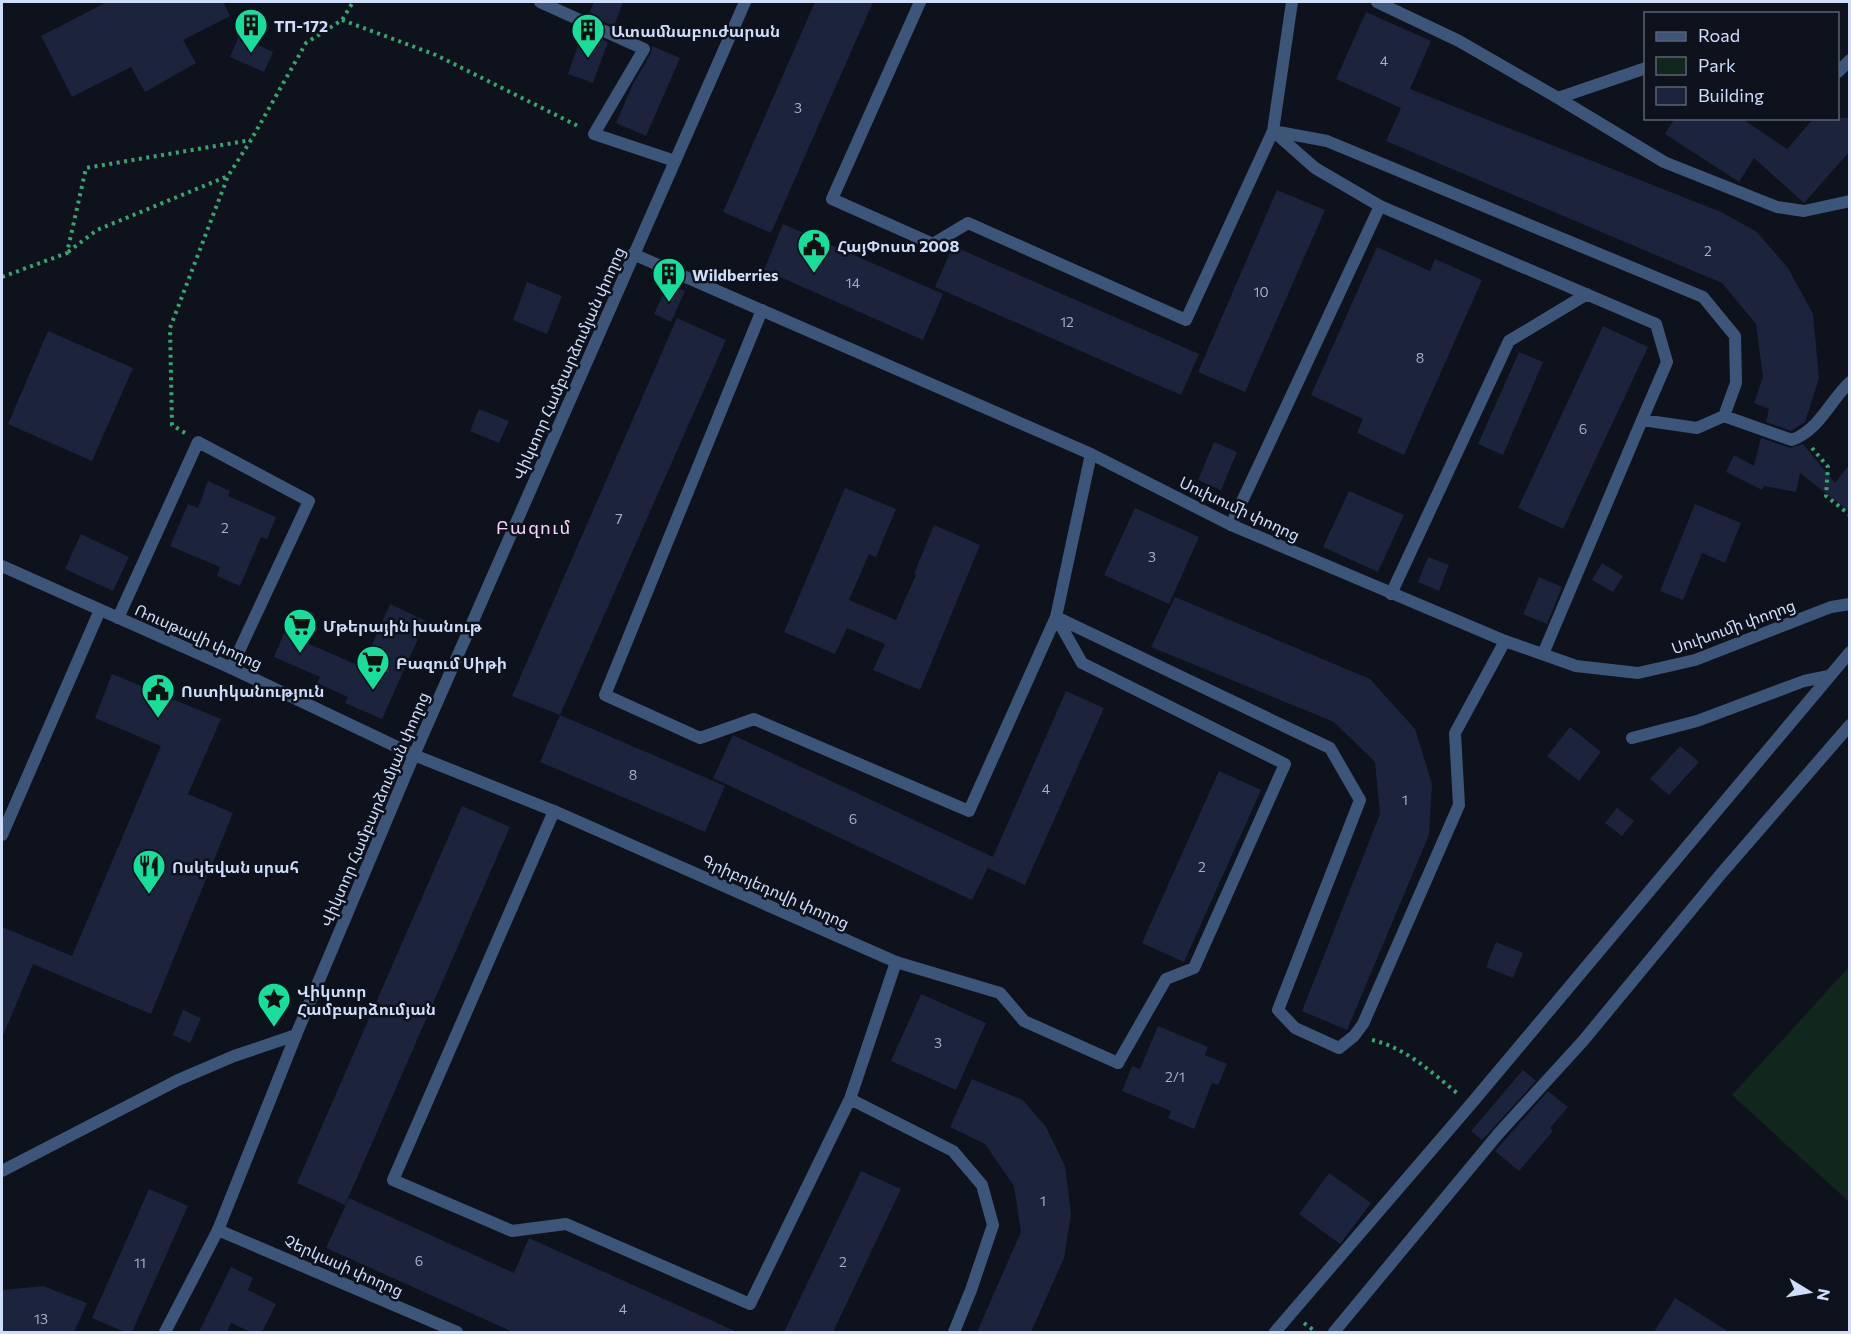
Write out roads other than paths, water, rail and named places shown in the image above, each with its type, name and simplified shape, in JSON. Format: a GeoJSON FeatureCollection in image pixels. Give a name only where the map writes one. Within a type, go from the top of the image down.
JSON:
{"type":"FeatureCollection","features":[{"type":"Feature","properties":{"kind":"street"},"geometry":{"type":"LineString","coordinates":[[540,2],[644,49],[594,134],[675,161]]}},
{"type":"Feature","properties":{"kind":"street","name":"Վիկտոր Համբարձումյան փողոց"},"geometry":{"type":"LineString","coordinates":[[165,1332],[218,1230],[296,1035],[414,755],[745,2]]}},
{"type":"Feature","properties":{"kind":"street"},"geometry":{"type":"LineString","coordinates":[[920,2],[832,198],[933,244],[968,223],[1186,320],[1273,131],[1292,2]]}},
{"type":"Feature","properties":{"kind":"street"},"geometry":{"type":"LineString","coordinates":[[1377,2],[1459,41],[1664,162],[1777,207],[1804,212],[1850,201]]}},
{"type":"Feature","properties":{"kind":"street"},"geometry":{"type":"LineString","coordinates":[[1839,71],[1850,60]]}},
{"type":"Feature","properties":{"kind":"street"},"geometry":{"type":"LineString","coordinates":[[1558,98],[1644,69]]}},
{"type":"Feature","properties":{"kind":"street"},"geometry":{"type":"LineString","coordinates":[[1273,131],[1315,168],[1380,206],[1656,324],[1667,362],[1543,654]]}},
{"type":"Feature","properties":{"kind":"street"},"geometry":{"type":"LineString","coordinates":[[1273,131],[1327,141],[1703,297],[1735,336],[1736,383],[1724,416]]}},
{"type":"Feature","properties":{"kind":"street"},"geometry":{"type":"LineString","coordinates":[[1231,525],[1380,206]]}},
{"type":"Feature","properties":{"kind":"street","name":"Սուխումի փողոց"},"geometry":{"type":"LineString","coordinates":[[633,255],[1091,454],[1231,525],[1505,641],[1576,666],[1638,673],[1695,660],[1831,608],[1850,604]]}},
{"type":"Feature","properties":{"kind":"street"},"geometry":{"type":"LineString","coordinates":[[1391,594],[1509,341],[1587,294]]}},
{"type":"Feature","properties":{"kind":"street"},"geometry":{"type":"LineString","coordinates":[[762,310],[604,695],[700,738],[754,719],[969,811],[1056,617],[1091,454]]}},
{"type":"Feature","properties":{"kind":"street"},"geometry":{"type":"LineString","coordinates":[[1642,420],[1697,428],[1724,416],[1792,440],[1805,435],[1815,427],[1840,391],[1850,382]]}},
{"type":"Feature","properties":{"kind":"street"},"geometry":{"type":"LineString","coordinates":[[118,618],[198,442],[309,501],[231,668]]}},
{"type":"Feature","properties":{"kind":"street","name":"Ռուսթավի փողոց"},"geometry":{"type":"LineString","coordinates":[[2,566],[231,668],[414,755]]}},
{"type":"Feature","properties":{"kind":"street"},"geometry":{"type":"LineString","coordinates":[[2,835],[100,610]]}},
{"type":"Feature","properties":{"kind":"street"},"geometry":{"type":"LineString","coordinates":[[1056,617],[1330,748],[1360,800],[1278,1010],[1295,1028],[1339,1048],[1354,1036],[1363,1024],[1459,805],[1455,733],[1505,641]]}},
{"type":"Feature","properties":{"kind":"street","name":"Գրիբոյեդովի փողոց"},"geometry":{"type":"LineString","coordinates":[[414,755],[554,812],[896,962],[1000,993],[1024,1021],[1118,1063],[1166,979],[1194,968],[1286,764],[1082,663],[1056,617]]}},
{"type":"Feature","properties":{"kind":"street"},"geometry":{"type":"LineString","coordinates":[[1275,1332],[1471,1104],[1850,652]]}},
{"type":"Feature","properties":{"kind":"street"},"geometry":{"type":"LineString","coordinates":[[1632,738],[1697,720],[1804,681],[1829,676]]}},
{"type":"Feature","properties":{"kind":"street"},"geometry":{"type":"LineString","coordinates":[[1334,1332],[1499,1133],[1583,1041],[1720,875],[1850,725]]}},
{"type":"Feature","properties":{"kind":"street"},"geometry":{"type":"LineString","coordinates":[[554,812],[393,1180],[512,1231],[566,1224],[750,1304],[850,1099],[896,962]]}},
{"type":"Feature","properties":{"kind":"street"},"geometry":{"type":"LineString","coordinates":[[2,1171],[178,1080],[234,1056],[296,1035]]}},
{"type":"Feature","properties":{"kind":"street"},"geometry":{"type":"LineString","coordinates":[[850,1099],[953,1151],[982,1185],[993,1225],[954,1332]]}},
{"type":"Feature","properties":{"kind":"street","name":"Չերկասի փողոց"},"geometry":{"type":"LineString","coordinates":[[218,1230],[457,1332]]}},
{"type":"Feature","properties":{"kind":"place","name":"ТП-172"},"geometry":{"type":"Point","coordinates":[251,54]}},
{"type":"Feature","properties":{"kind":"place","name":"Ատամնաբուժարան"},"geometry":{"type":"Point","coordinates":[588,59]}},
{"type":"Feature","properties":{"kind":"place","name":"ՀայՓոստ 2008"},"geometry":{"type":"Point","coordinates":[814,274]}},
{"type":"Feature","properties":{"kind":"place","name":"Wildberries"},"geometry":{"type":"Point","coordinates":[669,303]}},
{"type":"Feature","properties":{"kind":"place","name":"Մթերային խանութ"},"geometry":{"type":"Point","coordinates":[300,654]}},
{"type":"Feature","properties":{"kind":"place","name":"Բազում Սիթի"},"geometry":{"type":"Point","coordinates":[373,691]}},
{"type":"Feature","properties":{"kind":"place","name":"Ոստիկանություն"},"geometry":{"type":"Point","coordinates":[158,719]}},
{"type":"Feature","properties":{"kind":"place","name":"Ոսկեվան սրահ"},"geometry":{"type":"Point","coordinates":[149,895]}},
{"type":"Feature","properties":{"kind":"place","name":"Վիկտոր Համբարձումյան"},"geometry":{"type":"Point","coordinates":[274,1028]}},
{"type":"Feature","properties":{"kind":"district","name":"Բազում"},"geometry":{"type":"Point","coordinates":[534,527]}}]}
